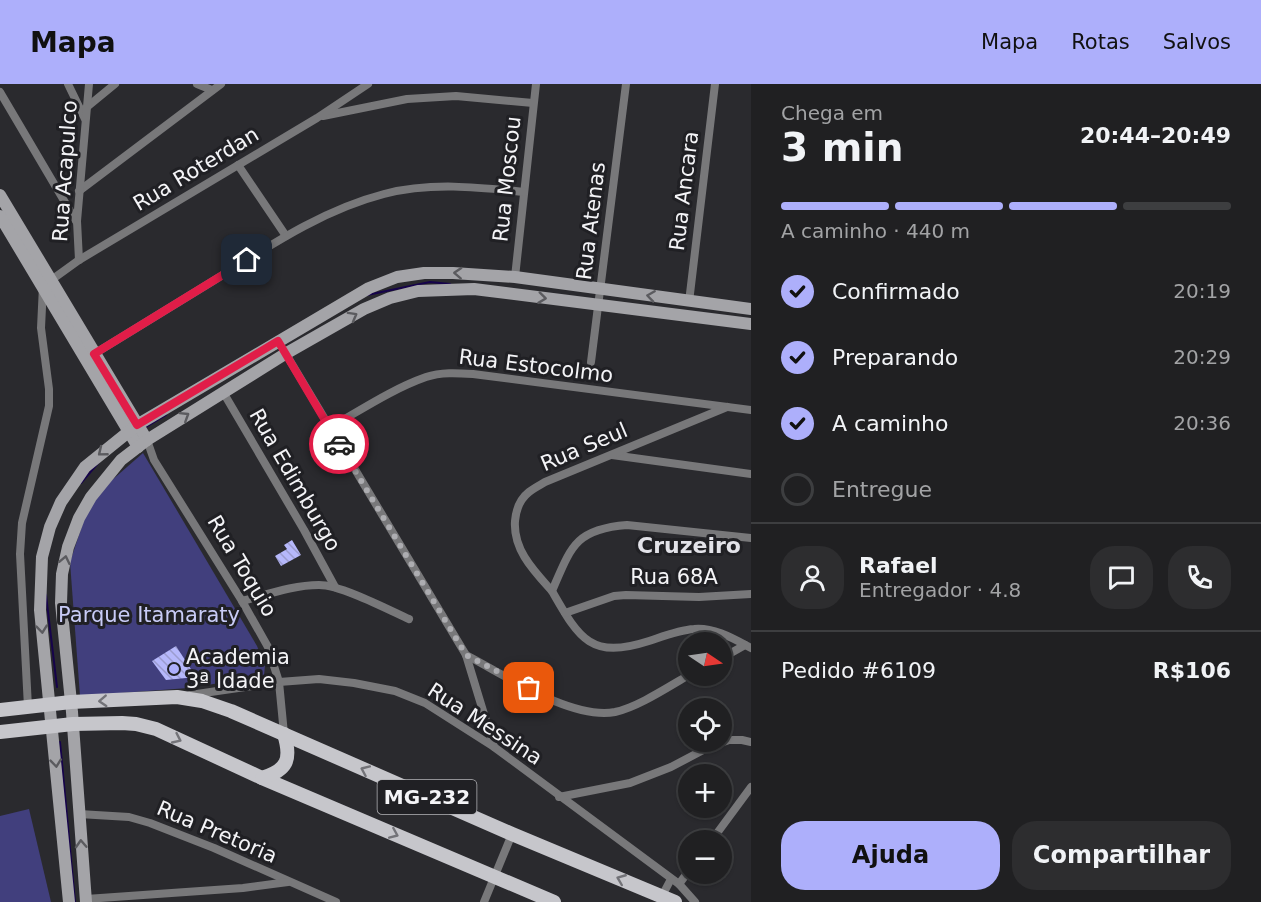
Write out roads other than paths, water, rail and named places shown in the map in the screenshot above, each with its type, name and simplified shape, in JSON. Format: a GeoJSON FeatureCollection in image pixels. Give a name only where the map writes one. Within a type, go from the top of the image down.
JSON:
{"type":"FeatureCollection","features":[{"type":"Feature","properties":{"kind":"main road","name":"MG-232"},"geometry":{"type":"LineString","coordinates":[[0,710],[71,702],[177,697],[202,701],[231,711],[512,834],[669,899]]}},
{"type":"Feature","properties":{"kind":"main road","name":"MG-232"},"geometry":{"type":"LineString","coordinates":[[0,732],[73,724],[122,723],[156,729],[262,778],[554,902]]}},
{"type":"Feature","properties":{"kind":"main road"},"geometry":{"type":"LineString","coordinates":[[262,778],[276,774],[283,769],[287,760],[288,748],[284,734]]}},
{"type":"Feature","properties":{"kind":"street"},"geometry":{"type":"LineString","coordinates":[[68,84],[85,120]]}},
{"type":"Feature","properties":{"kind":"street","name":"Rua Acapulco"},"geometry":{"type":"LineString","coordinates":[[79,260],[77,221],[89,84]]}},
{"type":"Feature","properties":{"kind":"street"},"geometry":{"type":"LineString","coordinates":[[87,107],[115,84]]}},
{"type":"Feature","properties":{"kind":"street"},"geometry":{"type":"LineString","coordinates":[[197,84],[218,86]]}},
{"type":"Feature","properties":{"kind":"street","name":"Rua Roterdan"},"geometry":{"type":"LineString","coordinates":[[47,282],[79,260],[317,118],[368,84]]}},
{"type":"Feature","properties":{"kind":"street","name":"Rua Moscou"},"geometry":{"type":"LineString","coordinates":[[515,277],[536,84]]}},
{"type":"Feature","properties":{"kind":"street","name":"Rua Atenas"},"geometry":{"type":"LineString","coordinates":[[591,362],[626,84]]}},
{"type":"Feature","properties":{"kind":"street","name":"Rua Ancara"},"geometry":{"type":"LineString","coordinates":[[689,302],[715,84]]}},
{"type":"Feature","properties":{"kind":"street"},"geometry":{"type":"LineString","coordinates":[[79,191],[218,86]]}},
{"type":"Feature","properties":{"kind":"street"},"geometry":{"type":"LineString","coordinates":[[0,92],[77,221]]}},
{"type":"Feature","properties":{"kind":"street"},"geometry":{"type":"LineString","coordinates":[[317,118],[407,99],[456,96],[533,103]]}},
{"type":"Feature","properties":{"kind":"street"},"geometry":{"type":"LineString","coordinates":[[238,165],[286,236]]}},
{"type":"Feature","properties":{"kind":"street"},"geometry":{"type":"LineString","coordinates":[[94,354],[286,236],[337,211],[384,194],[421,188],[463,186],[524,192]]}},
{"type":"Feature","properties":{"kind":"street"},"geometry":{"type":"LineString","coordinates":[[0,195],[5,223],[94,354],[133,428]]}},
{"type":"Feature","properties":{"kind":"street"},"geometry":{"type":"LineString","coordinates":[[288,882],[86,901],[73,724],[61,603],[62,573],[68,548],[90,497],[121,460],[143,444],[223,392],[369,288],[397,278],[424,273],[515,277],[599,297],[751,324]]}},
{"type":"Feature","properties":{"kind":"street"},"geometry":{"type":"LineString","coordinates":[[47,282],[143,444]]}},
{"type":"Feature","properties":{"kind":"street"},"geometry":{"type":"LineString","coordinates":[[28,707],[21,554],[22,523],[49,406],[41,328],[47,282]]}},
{"type":"Feature","properties":{"kind":"street"},"geometry":{"type":"LineString","coordinates":[[69,902],[40,610],[42,557],[50,527],[61,502],[85,467],[133,428],[282,348],[390,298],[418,291],[474,289],[689,302],[751,309]]}},
{"type":"Feature","properties":{"kind":"street"},"geometry":{"type":"LineString","coordinates":[[282,348],[466,655],[494,747]]}},
{"type":"Feature","properties":{"kind":"street","name":"Rua Estocolmo"},"geometry":{"type":"LineString","coordinates":[[329,428],[394,392],[427,377],[448,373],[473,374],[751,410]]}},
{"type":"Feature","properties":{"kind":"street","name":"Rua Edimburgo"},"geometry":{"type":"LineString","coordinates":[[223,392],[335,587]]}},
{"type":"Feature","properties":{"kind":"street","name":"Rua Seul"},"geometry":{"type":"LineString","coordinates":[[552,591],[529,565],[515,531],[516,509],[528,493],[546,482],[727,407]]}},
{"type":"Feature","properties":{"kind":"street","name":"Rua Toquio"},"geometry":{"type":"LineString","coordinates":[[143,444],[268,647],[279,682],[284,734]]}},
{"type":"Feature","properties":{"kind":"street"},"geometry":{"type":"LineString","coordinates":[[611,455],[751,474]]}},
{"type":"Feature","properties":{"kind":"street"},"geometry":{"type":"LineString","coordinates":[[748,647],[711,630],[695,628],[620,648],[604,647],[589,642],[577,633],[552,591],[568,553],[579,540],[592,531],[607,527],[627,525],[751,538]]}},
{"type":"Feature","properties":{"kind":"street"},"geometry":{"type":"LineString","coordinates":[[242,602],[297,587],[319,585],[335,587],[410,619]]}},
{"type":"Feature","properties":{"kind":"street","name":"Rua 68A"},"geometry":{"type":"LineString","coordinates":[[565,613],[614,596],[699,597],[751,594]]}},
{"type":"Feature","properties":{"kind":"street"},"geometry":{"type":"LineString","coordinates":[[732,654],[748,647]]}},
{"type":"Feature","properties":{"kind":"street"},"geometry":{"type":"LineString","coordinates":[[466,655],[548,698],[578,710],[615,712],[678,681]]}},
{"type":"Feature","properties":{"kind":"street","name":"Rua Messina"},"geometry":{"type":"LineString","coordinates":[[177,697],[279,682],[319,679],[395,691],[425,703],[494,747],[675,882],[695,902]]}},
{"type":"Feature","properties":{"kind":"street"},"geometry":{"type":"LineString","coordinates":[[559,797],[630,783],[729,740],[751,742]]}},
{"type":"Feature","properties":{"kind":"street"},"geometry":{"type":"LineString","coordinates":[[719,830],[751,787]]}},
{"type":"Feature","properties":{"kind":"street","name":"Rua Pretoria"},"geometry":{"type":"LineString","coordinates":[[79,814],[129,817],[150,823],[214,848],[336,902]]}},
{"type":"Feature","properties":{"kind":"street"},"geometry":{"type":"LineString","coordinates":[[484,902],[512,834]]}},
{"type":"Feature","properties":{"kind":"street"},"geometry":{"type":"LineString","coordinates":[[669,899],[678,880]]}},
{"type":"Feature","properties":{"kind":"waterway"},"geometry":{"type":"LineString","coordinates":[[367,295],[430,282],[450,284]]}},
{"type":"Feature","properties":{"kind":"waterway"},"geometry":{"type":"LineString","coordinates":[[146,427],[166,415]]}},
{"type":"Feature","properties":{"kind":"waterway"},"geometry":{"type":"LineString","coordinates":[[81,483],[99,462]]}},
{"type":"Feature","properties":{"kind":"waterway"},"geometry":{"type":"LineString","coordinates":[[46,595],[57,687]]}},
{"type":"Feature","properties":{"kind":"waterway"},"geometry":{"type":"LineString","coordinates":[[60,742],[75,902]]}},
{"type":"Feature","properties":{"kind":"place","name":"Academia 3ª Idade"},"geometry":{"type":"Point","coordinates":[174,669]}},
{"type":"Feature","properties":{"kind":"district","name":"Cruzeiro"},"geometry":{"type":"Point","coordinates":[689,545]}},
{"type":"Feature","properties":{"kind":"park label","name":"Parque Itamaraty"},"geometry":{"type":"Point","coordinates":[149,615]}}]}
